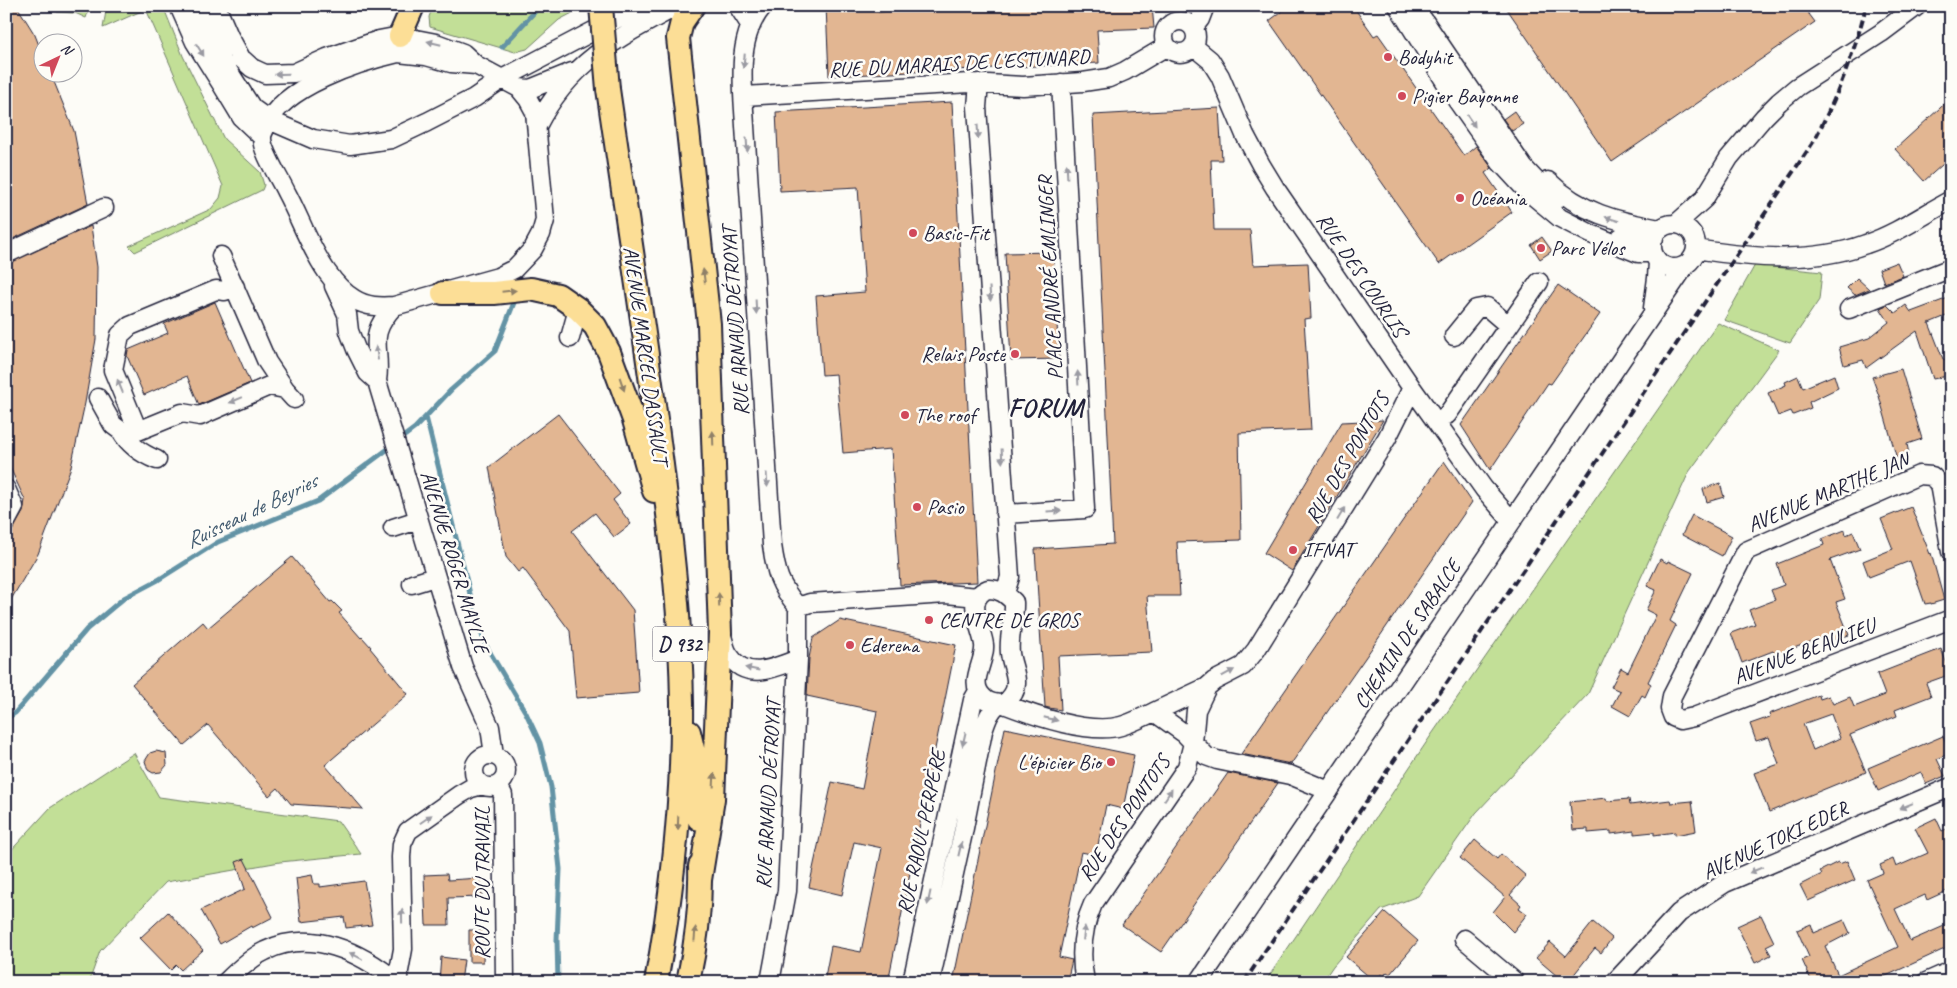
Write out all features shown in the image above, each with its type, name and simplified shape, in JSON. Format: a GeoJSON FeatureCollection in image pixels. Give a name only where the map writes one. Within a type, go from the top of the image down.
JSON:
{"type":"FeatureCollection","features":[{"type":"Feature","properties":{"kind":"main road"},"geometry":{"type":"LineString","coordinates":[[400,36],[413,6]]}},
{"type":"Feature","properties":{"kind":"main road","name":"AVENUE MARCEL DASSAULT"},"geometry":{"type":"LineString","coordinates":[[601,6],[608,89],[656,413],[677,584],[682,704],[677,844],[668,916],[656,982]]}},
{"type":"Feature","properties":{"kind":"main road"},"geometry":{"type":"LineString","coordinates":[[693,6],[682,22],[678,38],[709,324],[720,633],[713,799],[700,880]]}},
{"type":"Feature","properties":{"kind":"main road"},"geometry":{"type":"LineString","coordinates":[[443,293],[531,289],[558,295],[578,309],[596,326],[609,352],[634,420],[677,584]]}},
{"type":"Feature","properties":{"kind":"main road","name":"AVENUE MARCEL DASSAULT"},"geometry":{"type":"LineString","coordinates":[[682,704],[697,765],[700,880],[693,958],[688,982]]}},
{"type":"Feature","properties":{"kind":"street"},"geometry":{"type":"LineString","coordinates":[[179,6],[195,42],[242,118],[262,137],[269,120],[282,104],[306,87],[363,61],[398,53],[426,56],[492,73]]}},
{"type":"Feature","properties":{"kind":"street"},"geometry":{"type":"LineString","coordinates":[[198,6],[222,61],[252,108],[269,120],[313,139],[350,145],[391,139],[474,98],[492,73],[641,6]]}},
{"type":"Feature","properties":{"kind":"street"},"geometry":{"type":"LineString","coordinates":[[216,6],[241,58],[252,68],[265,74],[294,73],[327,58],[379,40],[400,36],[436,43],[463,53],[492,73],[519,88],[535,112],[544,220],[533,249],[514,269],[498,277],[443,293],[394,306],[378,307],[365,305],[354,300],[327,272]]}},
{"type":"Feature","properties":{"kind":"street"},"geometry":{"type":"LineString","coordinates":[[537,126],[552,99],[575,71],[607,46],[677,6]]}},
{"type":"Feature","properties":{"kind":"street"},"geometry":{"type":"LineString","coordinates":[[738,6],[751,26]]}},
{"type":"Feature","properties":{"kind":"street","name":"RUE ARNAUD DÉTROYAT"},"geometry":{"type":"LineString","coordinates":[[764,6],[751,26],[745,48],[743,69],[744,96],[772,544],[775,567],[784,590],[798,607],[798,659],[787,891],[770,982]]}},
{"type":"Feature","properties":{"kind":"street"},"geometry":{"type":"LineString","coordinates":[[1184,19],[1196,38],[1189,50],[1180,53],[1167,46],[1164,37],[1167,27],[1184,19],[1200,19],[1205,6]]}},
{"type":"Feature","properties":{"kind":"street"},"geometry":{"type":"LineString","coordinates":[[1398,6],[1456,99],[1501,163],[1525,189],[1560,218],[1591,234],[1638,253],[1687,228],[1695,243],[1738,255],[1814,256],[1867,244],[1892,234],[1951,200]]}},
{"type":"Feature","properties":{"kind":"street"},"geometry":{"type":"LineString","coordinates":[[1421,10],[1524,168],[1548,196],[1592,225],[1637,243],[1660,241],[1704,199],[1729,158],[1779,102],[1797,88],[1881,33],[1917,6]]}},
{"type":"Feature","properties":{"kind":"street"},"geometry":{"type":"LineString","coordinates":[[1421,10],[1462,60],[1532,162],[1558,191],[1588,210],[1620,222],[1660,241]]}},
{"type":"Feature","properties":{"kind":"street","name":"RUE DU MARAIS DE L'ESTUNARD"},"geometry":{"type":"LineString","coordinates":[[744,96],[979,83],[1022,86],[1083,82],[1109,78],[1125,71],[1167,46]]}},
{"type":"Feature","properties":{"kind":"street","name":"RUE DES COURLIS"},"geometry":{"type":"LineString","coordinates":[[1193,46],[1210,60],[1220,76],[1260,165],[1412,388],[1484,488],[1511,520]]}},
{"type":"Feature","properties":{"kind":"street"},"geometry":{"type":"LineString","coordinates":[[519,88],[530,88],[575,71]]}},
{"type":"Feature","properties":{"kind":"street"},"geometry":{"type":"LineString","coordinates":[[798,607],[810,603],[946,594],[978,597],[988,589],[996,589],[1005,593],[1010,578],[977,107],[979,83]]}},
{"type":"Feature","properties":{"kind":"street","name":"PLACE ANDRÉ EMLINGER"},"geometry":{"type":"LineString","coordinates":[[1005,514],[1085,509],[1061,83]]}},
{"type":"Feature","properties":{"kind":"street","name":"AVENUE ROGER MAYLIE"},"geometry":{"type":"LineString","coordinates":[[262,137],[268,157],[344,307],[356,349],[368,373],[377,381]]}},
{"type":"Feature","properties":{"kind":"street"},"geometry":{"type":"LineString","coordinates":[[1660,241],[1662,265],[1673,269],[1685,266],[1692,259],[1704,199]]}},
{"type":"Feature","properties":{"kind":"street"},"geometry":{"type":"LineString","coordinates":[[6,254],[104,208]]}},
{"type":"Feature","properties":{"kind":"street","name":"CHEMIN DE SABALCE"},"geometry":{"type":"LineString","coordinates":[[1652,311],[1660,241]]}},
{"type":"Feature","properties":{"kind":"street"},"geometry":{"type":"LineString","coordinates":[[98,398],[113,425],[129,431],[182,414],[200,416],[283,391],[267,362],[221,256]]}},
{"type":"Feature","properties":{"kind":"street","name":"CHEMIN DE SABALCE"},"geometry":{"type":"LineString","coordinates":[[1199,982],[1652,311],[1685,266]]}},
{"type":"Feature","properties":{"kind":"street"},"geometry":{"type":"LineString","coordinates":[[1849,309],[1951,268]]}},
{"type":"Feature","properties":{"kind":"street"},"geometry":{"type":"LineString","coordinates":[[1447,415],[1539,282]]}},
{"type":"Feature","properties":{"kind":"street"},"geometry":{"type":"LineString","coordinates":[[157,460],[147,456],[127,441],[129,431],[114,370],[120,335],[130,326],[216,290],[225,291],[235,287]]}},
{"type":"Feature","properties":{"kind":"street","name":"AVENUE ROGER MAYLIE"},"geometry":{"type":"LineString","coordinates":[[394,306],[379,326],[376,346],[379,367],[377,381],[463,666],[490,728],[494,755]]}},
{"type":"Feature","properties":{"kind":"street"},"geometry":{"type":"LineString","coordinates":[[1454,336],[1476,309],[1487,307],[1508,326]]}},
{"type":"Feature","properties":{"kind":"street"},"geometry":{"type":"LineString","coordinates":[[570,338],[578,309]]}},
{"type":"Feature","properties":{"kind":"street","name":"RUE DES PONTOTS"},"geometry":{"type":"LineString","coordinates":[[1085,982],[1083,944],[1086,918],[1093,904],[1187,767],[1193,742],[1196,710],[1207,687],[1214,681],[1243,666],[1256,650],[1387,438],[1412,388]]}},
{"type":"Feature","properties":{"kind":"street","name":"AVENUE MARTHE JAN"},"geometry":{"type":"LineString","coordinates":[[1673,717],[1670,709],[1672,696],[1746,551],[1919,476],[1932,476],[1938,484],[1951,552]]}},
{"type":"Feature","properties":{"kind":"street"},"geometry":{"type":"LineString","coordinates":[[6,489],[14,507],[6,522]]}},
{"type":"Feature","properties":{"kind":"street"},"geometry":{"type":"LineString","coordinates":[[393,528],[418,520]]}},
{"type":"Feature","properties":{"kind":"street"},"geometry":{"type":"LineString","coordinates":[[412,584],[435,577]]}},
{"type":"Feature","properties":{"kind":"street","name":"RUE RAOUL PERPÈRE"},"geometry":{"type":"LineString","coordinates":[[930,982],[963,833],[983,731],[992,709],[1013,695],[1016,686],[1010,652],[1010,631],[1015,615],[1014,602],[1005,593]]}},
{"type":"Feature","properties":{"kind":"street","name":"RUE RAOUL PERPÈRE"},"geometry":{"type":"LineString","coordinates":[[912,982],[958,765],[973,700],[978,692],[976,682],[984,648],[976,613],[978,597]]}},
{"type":"Feature","properties":{"kind":"street","name":"AVENUE BEAULIEU"},"geometry":{"type":"LineString","coordinates":[[1673,717],[1680,720],[1694,717],[1951,619]]}},
{"type":"Feature","properties":{"kind":"street"},"geometry":{"type":"LineString","coordinates":[[720,633],[729,655],[740,666],[753,671],[767,671],[798,659]]}},
{"type":"Feature","properties":{"kind":"street"},"geometry":{"type":"LineString","coordinates":[[978,692],[986,700],[1031,714],[1084,727],[1103,729],[1121,726],[1207,687]]}},
{"type":"Feature","properties":{"kind":"street"},"geometry":{"type":"LineString","coordinates":[[1154,712],[1177,728],[1206,756],[1290,775],[1329,791]]}},
{"type":"Feature","properties":{"kind":"street"},"geometry":{"type":"LineString","coordinates":[[396,982],[403,949],[402,844],[408,831],[471,788],[490,785],[506,777],[506,766],[503,761],[494,755],[483,756],[476,762],[474,773],[475,778],[490,785]]}},
{"type":"Feature","properties":{"kind":"street","name":"ROUTE DU TRAVAIL"},"geometry":{"type":"LineString","coordinates":[[490,785],[504,795],[505,982]]}},
{"type":"Feature","properties":{"kind":"street","name":"AVENUE TOKI EDER"},"geometry":{"type":"LineString","coordinates":[[1615,982],[1679,913],[1724,883],[1951,787]]}},
{"type":"Feature","properties":{"kind":"street"},"geometry":{"type":"LineString","coordinates":[[1464,939],[1516,982]]}},
{"type":"Feature","properties":{"kind":"street"},"geometry":{"type":"LineString","coordinates":[[228,980],[264,951],[287,943],[310,940],[338,947],[357,956],[385,972],[396,982]]}},
{"type":"Feature","properties":{"kind":"street"},"geometry":{"type":"LineString","coordinates":[[1926,982],[1951,971]]}},
{"type":"Feature","properties":{"kind":"green space"},"geometry":{"type":"Polygon","coordinates":[[[58,6],[90,6],[86,18],[75,13],[57,12],[58,6]]]}},
{"type":"Feature","properties":{"kind":"green space"},"geometry":{"type":"Polygon","coordinates":[[[107,6],[163,6],[183,56],[224,139],[260,172],[264,185],[262,190],[135,252],[129,246],[211,209],[220,198],[223,186],[146,9],[103,28],[107,6]]]}},
{"type":"Feature","properties":{"kind":"green space"},"geometry":{"type":"Polygon","coordinates":[[[433,6],[581,6],[582,8],[559,20],[527,49],[515,52],[430,27],[429,17],[433,6]]]}},
{"type":"Feature","properties":{"kind":"green space"},"geometry":{"type":"Polygon","coordinates":[[[1755,265],[1822,272],[1819,300],[1790,343],[1724,320],[1755,265]]]}},
{"type":"Feature","properties":{"kind":"green space"},"geometry":{"type":"Polygon","coordinates":[[[1718,323],[1779,350],[1689,472],[1588,694],[1476,813],[1418,896],[1381,910],[1333,966],[1322,982],[1265,982],[1432,734],[1718,323]]]}},
{"type":"Feature","properties":{"kind":"green space"},"geometry":{"type":"Polygon","coordinates":[[[134,753],[159,797],[338,821],[361,854],[280,862],[166,882],[100,951],[89,982],[6,982],[6,856],[50,808],[134,753]]]}},
{"type":"Feature","properties":{"kind":"building"},"geometry":{"type":"Polygon","coordinates":[[[6,6],[17,6],[33,32],[32,82],[54,82],[74,131],[88,204],[6,242],[6,6]]]}},
{"type":"Feature","properties":{"kind":"building"},"geometry":{"type":"Polygon","coordinates":[[[826,6],[878,6],[878,12],[971,6],[1152,6],[1154,28],[1097,30],[1099,63],[829,76],[826,6]]]}},
{"type":"Feature","properties":{"kind":"building"},"geometry":{"type":"Polygon","coordinates":[[[1289,6],[1353,6],[1374,36],[1378,34],[1464,156],[1476,146],[1492,168],[1485,173],[1512,212],[1439,264],[1269,21],[1289,6]]]}},
{"type":"Feature","properties":{"kind":"building"},"geometry":{"type":"Polygon","coordinates":[[[1505,6],[1803,6],[1815,22],[1612,162],[1505,6]]]}},
{"type":"Feature","properties":{"kind":"building"},"geometry":{"type":"Polygon","coordinates":[[[1951,98],[1951,157],[1924,181],[1895,149],[1951,98]]]}},
{"type":"Feature","properties":{"kind":"building"},"geometry":{"type":"Polygon","coordinates":[[[952,102],[977,582],[900,585],[891,449],[843,453],[836,374],[822,375],[816,296],[865,292],[858,187],[780,191],[776,112],[952,102]]]}},
{"type":"Feature","properties":{"kind":"building"},"geometry":{"type":"Polygon","coordinates":[[[1219,108],[1222,160],[1211,160],[1214,230],[1250,230],[1253,265],[1308,263],[1311,318],[1304,319],[1311,430],[1239,433],[1241,540],[1177,542],[1180,596],[1147,596],[1152,652],[1058,656],[1061,710],[1045,707],[1035,549],[1113,544],[1093,115],[1219,108]]]}},
{"type":"Feature","properties":{"kind":"building"},"geometry":{"type":"Polygon","coordinates":[[[1514,111],[1523,124],[1512,131],[1503,119],[1514,111]]]}},
{"type":"Feature","properties":{"kind":"building"},"geometry":{"type":"Polygon","coordinates":[[[91,226],[97,267],[96,339],[71,467],[38,554],[6,608],[6,541],[23,512],[25,500],[6,459],[6,264],[91,226]]]}},
{"type":"Feature","properties":{"kind":"building","name":"Parc Vélos"},"geometry":{"type":"Polygon","coordinates":[[[1542,237],[1552,251],[1540,259],[1531,245],[1542,237]]]}},
{"type":"Feature","properties":{"kind":"building"},"geometry":{"type":"Polygon","coordinates":[[[1053,252],[1059,359],[1011,360],[1005,253],[1053,252]]]}},
{"type":"Feature","properties":{"kind":"building"},"geometry":{"type":"Polygon","coordinates":[[[1897,262],[1903,276],[1884,283],[1879,269],[1897,262]]]}},
{"type":"Feature","properties":{"kind":"building"},"geometry":{"type":"Polygon","coordinates":[[[1857,278],[1869,289],[1855,295],[1847,288],[1857,278]]]}},
{"type":"Feature","properties":{"kind":"building"},"geometry":{"type":"Polygon","coordinates":[[[1558,285],[1600,314],[1551,384],[1548,383],[1490,470],[1461,425],[1558,285]]]}},
{"type":"Feature","properties":{"kind":"building"},"geometry":{"type":"Polygon","coordinates":[[[1951,297],[1951,314],[1929,323],[1943,359],[1951,361],[1951,375],[1933,379],[1917,331],[1866,368],[1863,360],[1844,365],[1839,347],[1869,338],[1889,322],[1880,308],[1887,305],[1895,313],[1906,305],[1911,312],[1951,297]]]}},
{"type":"Feature","properties":{"kind":"building"},"geometry":{"type":"Polygon","coordinates":[[[215,302],[250,383],[199,405],[187,376],[144,395],[127,356],[128,350],[168,333],[164,324],[215,302]]]}},
{"type":"Feature","properties":{"kind":"building"},"geometry":{"type":"Polygon","coordinates":[[[1901,369],[1922,439],[1907,444],[1909,454],[1897,459],[1872,377],[1901,369]]]}},
{"type":"Feature","properties":{"kind":"building"},"geometry":{"type":"Polygon","coordinates":[[[1834,375],[1838,388],[1809,402],[1811,408],[1793,415],[1791,411],[1778,416],[1768,393],[1786,385],[1785,382],[1798,376],[1803,388],[1834,375]]]}},
{"type":"Feature","properties":{"kind":"building"},"geometry":{"type":"Polygon","coordinates":[[[558,414],[620,494],[613,500],[631,524],[614,537],[595,513],[572,531],[633,610],[639,693],[576,698],[570,631],[523,568],[518,572],[506,557],[489,467],[558,414]]]}},
{"type":"Feature","properties":{"kind":"building"},"geometry":{"type":"Polygon","coordinates":[[[1383,420],[1292,571],[1264,553],[1342,422],[1383,420]]]}},
{"type":"Feature","properties":{"kind":"building"},"geometry":{"type":"Polygon","coordinates":[[[1444,461],[1472,502],[1365,658],[1291,764],[1241,754],[1444,461]]]}},
{"type":"Feature","properties":{"kind":"building"},"geometry":{"type":"Polygon","coordinates":[[[1720,483],[1724,497],[1707,502],[1703,489],[1720,483]]]}},
{"type":"Feature","properties":{"kind":"building"},"geometry":{"type":"Polygon","coordinates":[[[1911,507],[1931,553],[1944,600],[1931,604],[1925,604],[1910,561],[1869,577],[1863,561],[1893,549],[1881,519],[1911,507]]]}},
{"type":"Feature","properties":{"kind":"building"},"geometry":{"type":"Polygon","coordinates":[[[1692,515],[1732,536],[1722,556],[1682,535],[1692,515]]]}},
{"type":"Feature","properties":{"kind":"building"},"geometry":{"type":"Polygon","coordinates":[[[1845,530],[1846,535],[1853,532],[1860,549],[1830,560],[1845,599],[1836,602],[1849,635],[1823,644],[1821,638],[1775,655],[1773,651],[1742,663],[1731,633],[1755,624],[1749,610],[1775,600],[1771,590],[1784,585],[1777,564],[1824,545],[1822,539],[1845,530]]]}},
{"type":"Feature","properties":{"kind":"building"},"geometry":{"type":"Polygon","coordinates":[[[292,557],[330,602],[332,601],[342,611],[339,613],[371,647],[408,694],[325,765],[363,809],[291,804],[278,788],[269,796],[208,725],[184,745],[132,684],[203,622],[208,628],[292,557]]]}},
{"type":"Feature","properties":{"kind":"building"},"geometry":{"type":"Polygon","coordinates":[[[1660,559],[1693,573],[1670,621],[1676,625],[1648,682],[1651,684],[1645,697],[1642,695],[1630,716],[1612,706],[1620,691],[1611,687],[1621,668],[1628,672],[1656,615],[1646,610],[1656,590],[1647,586],[1660,559]]]}},
{"type":"Feature","properties":{"kind":"building"},"geometry":{"type":"Polygon","coordinates":[[[840,620],[956,645],[888,982],[824,982],[831,946],[861,952],[882,848],[854,842],[842,895],[809,887],[832,782],[862,789],[877,711],[807,696],[809,658],[813,638],[840,620]]]}},
{"type":"Feature","properties":{"kind":"building"},"geometry":{"type":"Polygon","coordinates":[[[1941,649],[1951,674],[1926,683],[1931,696],[1895,710],[1897,716],[1850,735],[1866,772],[1769,812],[1754,773],[1779,764],[1769,737],[1756,741],[1750,724],[1770,717],[1769,714],[1819,695],[1820,699],[1829,696],[1833,704],[1850,697],[1854,707],[1885,695],[1877,674],[1941,649]],[[1831,714],[1803,724],[1813,750],[1840,738],[1831,714]]]}},
{"type":"Feature","properties":{"kind":"building"},"geometry":{"type":"Polygon","coordinates":[[[1005,728],[1134,755],[1123,809],[1106,805],[1096,855],[1081,852],[1059,957],[1072,960],[1067,982],[953,982],[1005,728]]]}},
{"type":"Feature","properties":{"kind":"building"},"geometry":{"type":"Polygon","coordinates":[[[1943,736],[1950,753],[1937,759],[1945,776],[1926,784],[1921,772],[1878,791],[1868,768],[1943,736]]]}},
{"type":"Feature","properties":{"kind":"building"},"geometry":{"type":"Polygon","coordinates":[[[156,751],[166,753],[167,765],[161,772],[153,773],[148,770],[145,761],[150,753],[156,751]]]}},
{"type":"Feature","properties":{"kind":"building"},"geometry":{"type":"Polygon","coordinates":[[[1228,773],[1278,783],[1161,952],[1122,925],[1228,773]]]}},
{"type":"Feature","properties":{"kind":"building"},"geometry":{"type":"Polygon","coordinates":[[[1606,798],[1607,801],[1629,799],[1630,805],[1670,800],[1671,803],[1692,801],[1696,831],[1675,835],[1675,832],[1654,835],[1654,832],[1634,834],[1634,831],[1611,834],[1611,831],[1588,833],[1588,829],[1573,830],[1570,802],[1606,798]]]}},
{"type":"Feature","properties":{"kind":"building"},"geometry":{"type":"Polygon","coordinates":[[[1936,818],[1942,831],[1951,827],[1951,889],[1927,900],[1925,895],[1895,909],[1910,941],[1951,923],[1951,946],[1873,982],[1812,982],[1802,960],[1809,957],[1797,930],[1811,924],[1814,933],[1844,920],[1850,933],[1825,946],[1838,975],[1898,947],[1867,880],[1883,873],[1880,865],[1893,859],[1896,867],[1928,853],[1915,828],[1936,818]]]}},
{"type":"Feature","properties":{"kind":"building"},"geometry":{"type":"Polygon","coordinates":[[[1475,840],[1497,859],[1501,854],[1526,876],[1510,895],[1521,905],[1519,908],[1527,914],[1513,932],[1493,912],[1505,897],[1460,858],[1475,840]]]}},
{"type":"Feature","properties":{"kind":"building"},"geometry":{"type":"Polygon","coordinates":[[[244,859],[273,917],[252,928],[251,926],[220,944],[201,910],[245,889],[236,862],[244,859]]]}},
{"type":"Feature","properties":{"kind":"building"},"geometry":{"type":"Polygon","coordinates":[[[1847,861],[1855,880],[1808,901],[1800,885],[1822,874],[1820,871],[1838,862],[1839,864],[1847,861]]]}},
{"type":"Feature","properties":{"kind":"building"},"geometry":{"type":"Polygon","coordinates":[[[447,874],[448,880],[481,878],[482,897],[448,898],[449,925],[426,925],[424,875],[447,874]]]}},
{"type":"Feature","properties":{"kind":"building"},"geometry":{"type":"Polygon","coordinates":[[[312,875],[314,884],[320,884],[320,887],[364,881],[372,925],[346,928],[344,917],[301,922],[296,878],[312,875]]]}},
{"type":"Feature","properties":{"kind":"building"},"geometry":{"type":"Polygon","coordinates":[[[168,912],[203,950],[181,970],[176,965],[171,970],[140,938],[168,912]]]}},
{"type":"Feature","properties":{"kind":"building"},"geometry":{"type":"Polygon","coordinates":[[[1385,912],[1418,941],[1390,974],[1387,972],[1383,977],[1381,974],[1374,981],[1346,957],[1385,912]]]}},
{"type":"Feature","properties":{"kind":"building"},"geometry":{"type":"Polygon","coordinates":[[[1761,915],[1774,942],[1766,946],[1771,955],[1755,963],[1737,926],[1761,915]]]}},
{"type":"Feature","properties":{"kind":"building"},"geometry":{"type":"Polygon","coordinates":[[[1593,922],[1612,938],[1601,953],[1595,948],[1568,982],[1564,982],[1536,958],[1550,942],[1566,956],[1593,922]]]}},
{"type":"Feature","properties":{"kind":"building"},"geometry":{"type":"Polygon","coordinates":[[[469,930],[484,930],[483,962],[469,962],[469,930]]]}},
{"type":"Feature","properties":{"kind":"building"},"geometry":{"type":"Polygon","coordinates":[[[441,957],[464,960],[461,982],[439,982],[441,957]]]}},
{"type":"Feature","properties":{"kind":"waterway","name":"Ruisseau de Beyries"},"geometry":{"type":"LineString","coordinates":[[502,47],[540,6]]}},
{"type":"Feature","properties":{"kind":"waterway","name":"Ruisseau de Beyries"},"geometry":{"type":"LineString","coordinates":[[399,440],[415,428],[451,390],[495,351],[515,300]]}},
{"type":"Feature","properties":{"kind":"waterway"},"geometry":{"type":"LineString","coordinates":[[426,417],[474,610],[485,644],[526,713],[540,743],[551,787],[560,869],[557,940],[558,982]]}},
{"type":"Feature","properties":{"kind":"waterway","name":"Ruisseau de Beyries"},"geometry":{"type":"LineString","coordinates":[[6,719],[15,713],[87,629],[124,598],[158,580],[218,542],[318,501],[392,446]]}},
{"type":"Feature","properties":{"kind":"railway"},"geometry":{"type":"LineString","coordinates":[[1244,982],[1812,144],[1844,77],[1866,6]]}},
{"type":"Feature","properties":{"kind":"place","name":"Bodyhit"},"geometry":{"type":"Point","coordinates":[1388,57]}},
{"type":"Feature","properties":{"kind":"place","name":"Pigier Bayonne"},"geometry":{"type":"Point","coordinates":[1402,96]}},
{"type":"Feature","properties":{"kind":"place","name":"Océania"},"geometry":{"type":"Point","coordinates":[1460,198]}},
{"type":"Feature","properties":{"kind":"place","name":"Basic-Fit"},"geometry":{"type":"Point","coordinates":[913,233]}},
{"type":"Feature","properties":{"kind":"place","name":"Parc Vélos"},"geometry":{"type":"Point","coordinates":[1541,248]}},
{"type":"Feature","properties":{"kind":"place","name":"Relais Poste"},"geometry":{"type":"Point","coordinates":[1015,354]}},
{"type":"Feature","properties":{"kind":"place","name":"The roof"},"geometry":{"type":"Point","coordinates":[905,415]}},
{"type":"Feature","properties":{"kind":"place","name":"Pasio"},"geometry":{"type":"Point","coordinates":[917,507]}},
{"type":"Feature","properties":{"kind":"place","name":"IFNAT"},"geometry":{"type":"Point","coordinates":[1293,550]}},
{"type":"Feature","properties":{"kind":"place","name":"CENTRE DE GROS"},"geometry":{"type":"Point","coordinates":[929,620]}},
{"type":"Feature","properties":{"kind":"place","name":"Ederena"},"geometry":{"type":"Point","coordinates":[850,645]}},
{"type":"Feature","properties":{"kind":"place","name":"L'épicier Bio"},"geometry":{"type":"Point","coordinates":[1111,762]}},
{"type":"Feature","properties":{"kind":"district","name":"FORUM"},"geometry":{"type":"Point","coordinates":[1046,407]}}]}
